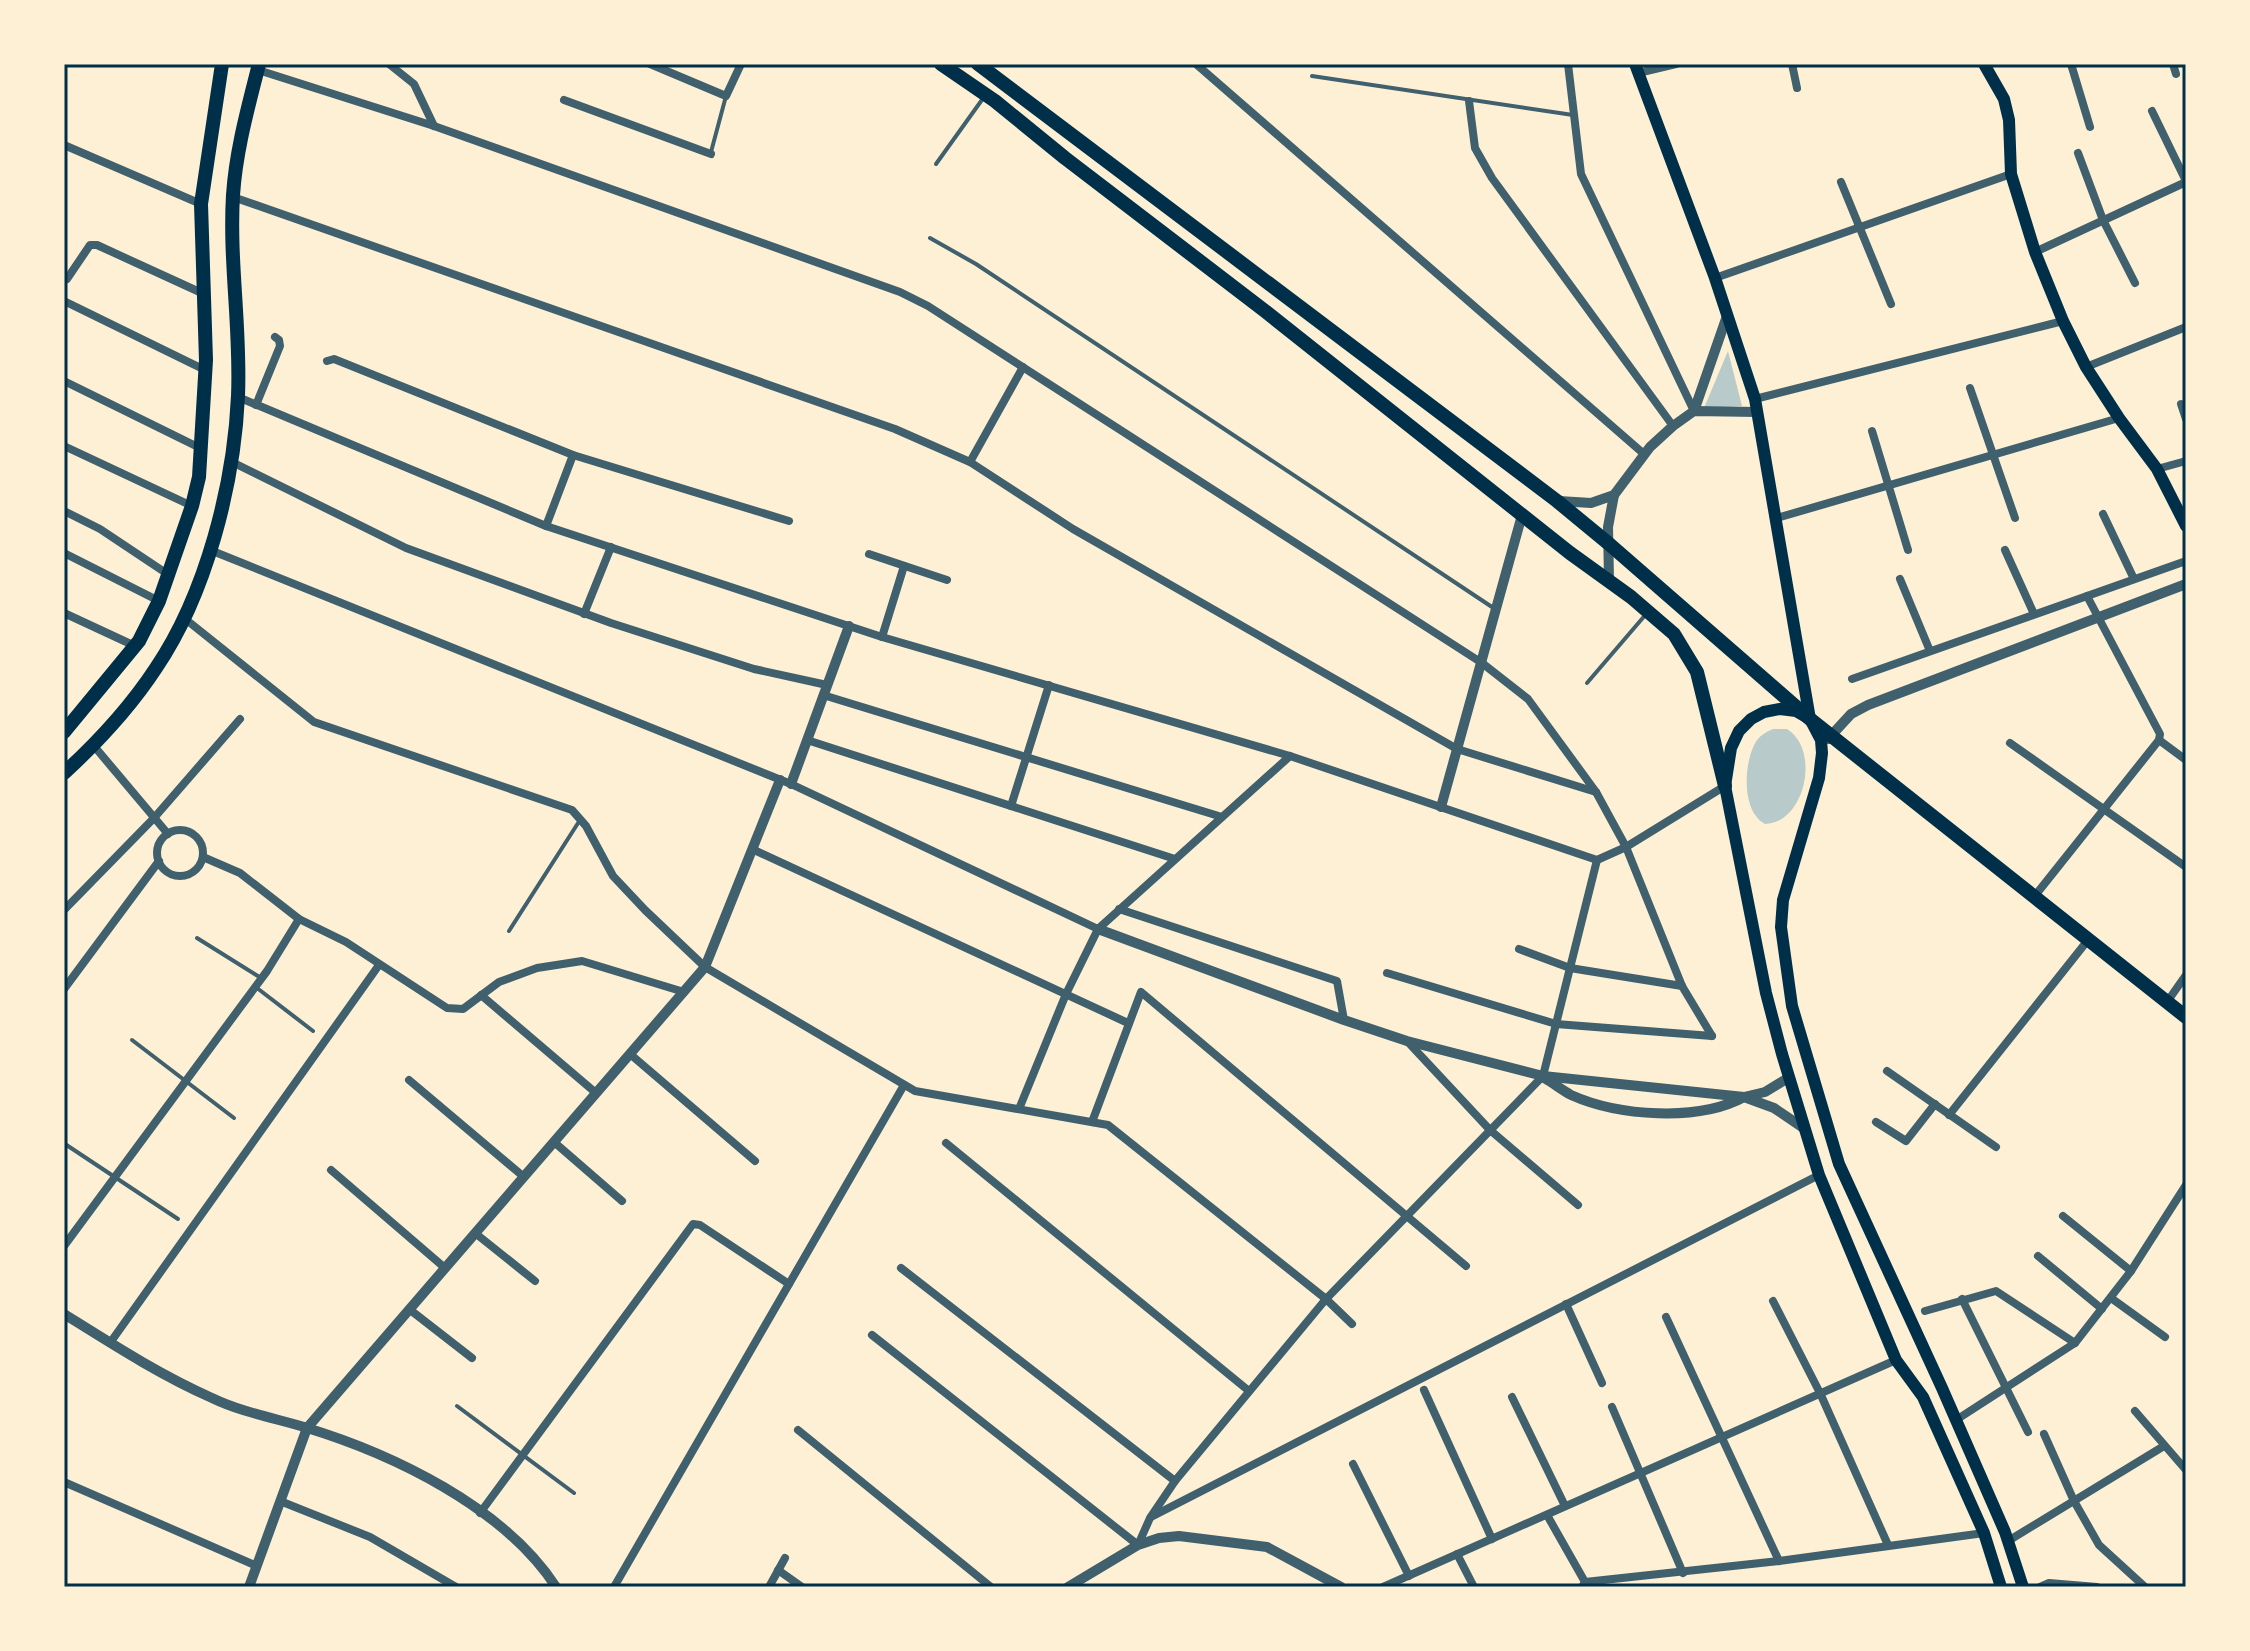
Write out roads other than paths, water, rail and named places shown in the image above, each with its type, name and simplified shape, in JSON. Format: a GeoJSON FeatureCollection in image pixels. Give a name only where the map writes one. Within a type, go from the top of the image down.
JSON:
{"type":"FeatureCollection","features":[{"type":"Feature","properties":{"kind":"main road"},"geometry":{"type":"LineString","coordinates":[[64,732],[135,646],[159,601],[192,506],[201,449],[205,370],[201,204],[222,64]]}},
{"type":"Feature","properties":{"kind":"main road"},"geometry":{"type":"LineString","coordinates":[[941,64],[986,95],[1609,580],[1649,612],[1682,645],[1697,672],[1725,786],[1766,993],[1788,1078],[1819,1175],[1896,1360],[1923,1397],[1984,1533],[2001,1587]]}},
{"type":"Feature","properties":{"kind":"main road"},"geometry":{"type":"LineString","coordinates":[[978,64],[1557,501],[1810,719],[2186,1017]]}},
{"type":"Feature","properties":{"kind":"main road"},"geometry":{"type":"LineString","coordinates":[[1984,64],[2004,99],[2009,120],[2011,174],[2035,252],[2063,321],[2086,367],[2157,469],[2186,526]]}},
{"type":"Feature","properties":{"kind":"main road"},"geometry":{"type":"LineString","coordinates":[[64,773],[94,746],[157,667],[184,618],[210,550],[232,462],[238,397],[233,197],[245,116],[258,67]]}},
{"type":"Feature","properties":{"kind":"main road"},"geometry":{"type":"LineString","coordinates":[[1637,69],[1715,278],[1756,406],[1810,719],[1819,733],[1822,753],[1819,778],[1781,908],[1783,950],[1792,1006],[1839,1164],[1956,1420],[2008,1541],[2023,1587]]}},
{"type":"Feature","properties":{"kind":"main road"},"geometry":{"type":"LineString","coordinates":[[1725,786],[1731,748],[1739,731],[1751,719],[1780,709],[1796,711],[1810,719]]}},
{"type":"Feature","properties":{"kind":"street"},"geometry":{"type":"LineString","coordinates":[[389,64],[414,84],[434,126]]}},
{"type":"Feature","properties":{"kind":"street"},"geometry":{"type":"LineString","coordinates":[[650,64],[726,96],[741,64]]}},
{"type":"Feature","properties":{"kind":"street"},"geometry":{"type":"LineString","coordinates":[[1196,64],[1644,454]]}},
{"type":"Feature","properties":{"kind":"street"},"geometry":{"type":"LineString","coordinates":[[1568,64],[1581,174],[1694,411]]}},
{"type":"Feature","properties":{"kind":"street"},"geometry":{"type":"LineString","coordinates":[[1637,69],[1676,64]]}},
{"type":"Feature","properties":{"kind":"street"},"geometry":{"type":"LineString","coordinates":[[1792,64],[1797,88]]}},
{"type":"Feature","properties":{"kind":"street"},"geometry":{"type":"LineString","coordinates":[[2071,64],[2090,127]]}},
{"type":"Feature","properties":{"kind":"street"},"geometry":{"type":"LineString","coordinates":[[2173,64],[2176,74]]}},
{"type":"Feature","properties":{"kind":"street"},"geometry":{"type":"LineString","coordinates":[[258,67],[434,126],[900,292],[928,306],[1482,663],[1528,699],[1596,792],[1626,847],[1682,986],[1712,1036],[1556,1024],[1387,973]]}},
{"type":"Feature","properties":{"kind":"street"},"geometry":{"type":"LineString","coordinates":[[564,100],[711,154]]}},
{"type":"Feature","properties":{"kind":"street"},"geometry":{"type":"LineString","coordinates":[[1469,101],[1475,148],[1492,178],[1673,426]]}},
{"type":"Feature","properties":{"kind":"street"},"geometry":{"type":"LineString","coordinates":[[2035,252],[2186,181],[2152,111]]}},
{"type":"Feature","properties":{"kind":"street"},"geometry":{"type":"LineString","coordinates":[[64,145],[201,204]]}},
{"type":"Feature","properties":{"kind":"street"},"geometry":{"type":"LineString","coordinates":[[2078,153],[2103,220],[2135,283]]}},
{"type":"Feature","properties":{"kind":"street"},"geometry":{"type":"LineString","coordinates":[[1715,278],[2011,174]]}},
{"type":"Feature","properties":{"kind":"street"},"geometry":{"type":"LineString","coordinates":[[1841,182],[1891,304]]}},
{"type":"Feature","properties":{"kind":"street"},"geometry":{"type":"LineString","coordinates":[[233,197],[895,429],[970,462],[1073,529],[1457,749],[1596,792]]}},
{"type":"Feature","properties":{"kind":"street"},"geometry":{"type":"LineString","coordinates":[[67,279],[90,245],[97,245],[204,294]]}},
{"type":"Feature","properties":{"kind":"street"},"geometry":{"type":"LineString","coordinates":[[64,301],[205,370]]}},
{"type":"Feature","properties":{"kind":"street"},"geometry":{"type":"LineString","coordinates":[[1694,411],[1727,316]]}},
{"type":"Feature","properties":{"kind":"street"},"geometry":{"type":"LineString","coordinates":[[1609,580],[1608,543],[1614,495],[1644,454],[1694,411],[1756,406],[2063,321]]}},
{"type":"Feature","properties":{"kind":"street"},"geometry":{"type":"LineString","coordinates":[[2086,367],[2186,327]]}},
{"type":"Feature","properties":{"kind":"street"},"geometry":{"type":"LineString","coordinates":[[256,405],[280,346],[277,338]]}},
{"type":"Feature","properties":{"kind":"street"},"geometry":{"type":"LineString","coordinates":[[327,361],[334,359],[573,455],[789,521]]}},
{"type":"Feature","properties":{"kind":"street"},"geometry":{"type":"LineString","coordinates":[[970,462],[1023,367]]}},
{"type":"Feature","properties":{"kind":"street"},"geometry":{"type":"LineString","coordinates":[[64,381],[201,449]]}},
{"type":"Feature","properties":{"kind":"street"},"geometry":{"type":"LineString","coordinates":[[1970,388],[2015,518]]}},
{"type":"Feature","properties":{"kind":"street"},"geometry":{"type":"LineString","coordinates":[[238,397],[546,526],[882,637],[1290,756],[1597,860],[1626,847],[1725,786]]}},
{"type":"Feature","properties":{"kind":"street"},"geometry":{"type":"LineString","coordinates":[[2181,404],[2186,419]]}},
{"type":"Feature","properties":{"kind":"street"},"geometry":{"type":"LineString","coordinates":[[1777,518],[2119,418]]}},
{"type":"Feature","properties":{"kind":"street"},"geometry":{"type":"LineString","coordinates":[[1872,431],[1908,550]]}},
{"type":"Feature","properties":{"kind":"street"},"geometry":{"type":"LineString","coordinates":[[64,446],[192,506]]}},
{"type":"Feature","properties":{"kind":"street"},"geometry":{"type":"LineString","coordinates":[[546,526],[573,455]]}},
{"type":"Feature","properties":{"kind":"street"},"geometry":{"type":"LineString","coordinates":[[2157,469],[2186,461]]}},
{"type":"Feature","properties":{"kind":"street"},"geometry":{"type":"LineString","coordinates":[[232,462],[406,548],[584,614],[1222,817]]}},
{"type":"Feature","properties":{"kind":"street"},"geometry":{"type":"LineString","coordinates":[[1557,501],[1591,503],[1614,495]]}},
{"type":"Feature","properties":{"kind":"street"},"geometry":{"type":"LineString","coordinates":[[64,511],[100,529],[169,575]]}},
{"type":"Feature","properties":{"kind":"street"},"geometry":{"type":"LineString","coordinates":[[2103,514],[2134,579]]}},
{"type":"Feature","properties":{"kind":"street"},"geometry":{"type":"LineString","coordinates":[[1441,807],[1522,515]]}},
{"type":"Feature","properties":{"kind":"street"},"geometry":{"type":"LineString","coordinates":[[584,614],[611,547]]}},
{"type":"Feature","properties":{"kind":"street"},"geometry":{"type":"LineString","coordinates":[[210,550],[786,782],[1098,929],[1344,1020],[1407,1041],[1543,1076],[1744,1097],[1774,1108],[1805,1129]]}},
{"type":"Feature","properties":{"kind":"street"},"geometry":{"type":"LineString","coordinates":[[2005,550],[2034,614]]}},
{"type":"Feature","properties":{"kind":"street"},"geometry":{"type":"LineString","coordinates":[[64,553],[159,601]]}},
{"type":"Feature","properties":{"kind":"street"},"geometry":{"type":"LineString","coordinates":[[869,554],[947,580]]}},
{"type":"Feature","properties":{"kind":"street"},"geometry":{"type":"LineString","coordinates":[[1852,679],[2186,561]]}},
{"type":"Feature","properties":{"kind":"street"},"geometry":{"type":"LineString","coordinates":[[882,637],[904,566]]}},
{"type":"Feature","properties":{"kind":"street"},"geometry":{"type":"LineString","coordinates":[[1900,579],[1930,651]]}},
{"type":"Feature","properties":{"kind":"street"},"geometry":{"type":"LineString","coordinates":[[1822,753],[1830,734],[1851,714],[1868,705],[2186,584]]}},
{"type":"Feature","properties":{"kind":"street"},"geometry":{"type":"LineString","coordinates":[[2087,596],[2159,737],[2186,760]]}},
{"type":"Feature","properties":{"kind":"street"},"geometry":{"type":"LineString","coordinates":[[64,613],[135,646]]}},
{"type":"Feature","properties":{"kind":"street"},"geometry":{"type":"LineString","coordinates":[[184,618],[314,722],[572,810],[581,818],[613,876],[705,967],[904,1085],[915,1091],[1108,1125],[1326,1299],[1352,1324]]}},
{"type":"Feature","properties":{"kind":"street"},"geometry":{"type":"LineString","coordinates":[[249,1587],[307,1428],[705,967],[752,849],[807,740],[849,626]]}},
{"type":"Feature","properties":{"kind":"street"},"geometry":{"type":"LineString","coordinates":[[1011,806],[1049,685]]}},
{"type":"Feature","properties":{"kind":"street"},"geometry":{"type":"LineString","coordinates":[[64,910],[154,818],[240,719]]}},
{"type":"Feature","properties":{"kind":"street"},"geometry":{"type":"LineString","coordinates":[[2034,897],[2159,737]]}},
{"type":"Feature","properties":{"kind":"street"},"geometry":{"type":"LineString","coordinates":[[807,740],[1175,859]]}},
{"type":"Feature","properties":{"kind":"street"},"geometry":{"type":"LineString","coordinates":[[2010,743],[2186,867]]}},
{"type":"Feature","properties":{"kind":"street"},"geometry":{"type":"LineString","coordinates":[[94,746],[168,834]]}},
{"type":"Feature","properties":{"kind":"street"},"geometry":{"type":"LineString","coordinates":[[1019,1109],[1066,994],[1098,929],[1290,756]]}},
{"type":"Feature","properties":{"kind":"street"},"geometry":{"type":"LineString","coordinates":[[64,989],[159,861],[159,846],[168,834],[183,830],[190,832],[201,843],[203,857],[196,870],[182,876],[168,872],[159,861]]}},
{"type":"Feature","properties":{"kind":"street"},"geometry":{"type":"LineString","coordinates":[[752,849],[1128,1023]]}},
{"type":"Feature","properties":{"kind":"street"},"geometry":{"type":"LineString","coordinates":[[203,857],[240,873],[299,919],[346,942],[447,1008],[463,1009],[499,982],[537,968],[582,961],[684,992]]}},
{"type":"Feature","properties":{"kind":"street"},"geometry":{"type":"LineString","coordinates":[[1138,1545],[1150,1518],[1175,1481],[1326,1299],[1543,1076],[1597,860]]}},
{"type":"Feature","properties":{"kind":"street"},"geometry":{"type":"LineString","coordinates":[[1119,909],[1337,981],[1344,1020]]}},
{"type":"Feature","properties":{"kind":"street"},"geometry":{"type":"LineString","coordinates":[[64,1246],[261,978],[299,919]]}},
{"type":"Feature","properties":{"kind":"street"},"geometry":{"type":"LineString","coordinates":[[1949,1115],[2088,940]]}},
{"type":"Feature","properties":{"kind":"street"},"geometry":{"type":"LineString","coordinates":[[1519,949],[1570,968],[1682,986]]}},
{"type":"Feature","properties":{"kind":"street"},"geometry":{"type":"LineString","coordinates":[[110,1343],[379,965]]}},
{"type":"Feature","properties":{"kind":"street"},"geometry":{"type":"LineString","coordinates":[[2167,1002],[2186,975]]}},
{"type":"Feature","properties":{"kind":"street"},"geometry":{"type":"LineString","coordinates":[[1092,1122],[1141,992],[1466,1266]]}},
{"type":"Feature","properties":{"kind":"street"},"geometry":{"type":"LineString","coordinates":[[481,995],[596,1093]]}},
{"type":"Feature","properties":{"kind":"street"},"geometry":{"type":"LineString","coordinates":[[1407,1041],[1490,1130],[1578,1205]]}},
{"type":"Feature","properties":{"kind":"street"},"geometry":{"type":"LineString","coordinates":[[630,1054],[755,1161]]}},
{"type":"Feature","properties":{"kind":"street"},"geometry":{"type":"LineString","coordinates":[[1887,1071],[1996,1147]]}},
{"type":"Feature","properties":{"kind":"street"},"geometry":{"type":"LineString","coordinates":[[1543,1076],[1570,1094],[1599,1104],[1653,1113],[1706,1110],[1728,1105],[1765,1092],[1788,1078]]}},
{"type":"Feature","properties":{"kind":"street"},"geometry":{"type":"LineString","coordinates":[[409,1080],[524,1177]]}},
{"type":"Feature","properties":{"kind":"street"},"geometry":{"type":"LineString","coordinates":[[614,1587],[904,1085]]}},
{"type":"Feature","properties":{"kind":"street"},"geometry":{"type":"LineString","coordinates":[[1876,1122],[1906,1141],[1935,1104]]}},
{"type":"Feature","properties":{"kind":"street"},"geometry":{"type":"LineString","coordinates":[[554,1142],[622,1201]]}},
{"type":"Feature","properties":{"kind":"street"},"geometry":{"type":"LineString","coordinates":[[946,1143],[1249,1391]]}},
{"type":"Feature","properties":{"kind":"street"},"geometry":{"type":"LineString","coordinates":[[331,1170],[445,1268]]}},
{"type":"Feature","properties":{"kind":"street"},"geometry":{"type":"LineString","coordinates":[[1150,1518],[1819,1175]]}},
{"type":"Feature","properties":{"kind":"street"},"geometry":{"type":"LineString","coordinates":[[1956,1420],[2075,1343],[2131,1271],[2186,1185]]}},
{"type":"Feature","properties":{"kind":"street"},"geometry":{"type":"LineString","coordinates":[[2063,1216],[2131,1271]]}},
{"type":"Feature","properties":{"kind":"street"},"geometry":{"type":"LineString","coordinates":[[480,1513],[693,1224],[700,1225],[789,1284]]}},
{"type":"Feature","properties":{"kind":"street"},"geometry":{"type":"LineString","coordinates":[[475,1233],[535,1281]]}},
{"type":"Feature","properties":{"kind":"street"},"geometry":{"type":"LineString","coordinates":[[2038,1256],[2102,1309]]}},
{"type":"Feature","properties":{"kind":"street"},"geometry":{"type":"LineString","coordinates":[[901,1268],[1175,1481]]}},
{"type":"Feature","properties":{"kind":"street"},"geometry":{"type":"LineString","coordinates":[[1925,1311],[1996,1291],[2075,1343]]}},
{"type":"Feature","properties":{"kind":"street"},"geometry":{"type":"LineString","coordinates":[[2111,1298],[2165,1337]]}},
{"type":"Feature","properties":{"kind":"street"},"geometry":{"type":"LineString","coordinates":[[1962,1299],[2028,1432]]}},
{"type":"Feature","properties":{"kind":"street"},"geometry":{"type":"LineString","coordinates":[[1773,1301],[1820,1393],[1888,1545]]}},
{"type":"Feature","properties":{"kind":"street"},"geometry":{"type":"LineString","coordinates":[[1566,1304],[1602,1383]]}},
{"type":"Feature","properties":{"kind":"street"},"geometry":{"type":"LineString","coordinates":[[409,1309],[472,1358]]}},
{"type":"Feature","properties":{"kind":"street"},"geometry":{"type":"LineString","coordinates":[[64,1314],[214,1400],[307,1428],[413,1469],[480,1513],[529,1552],[556,1587]]}},
{"type":"Feature","properties":{"kind":"street"},"geometry":{"type":"LineString","coordinates":[[1666,1317],[1779,1561]]}},
{"type":"Feature","properties":{"kind":"street"},"geometry":{"type":"LineString","coordinates":[[872,1335],[1138,1545]]}},
{"type":"Feature","properties":{"kind":"street"},"geometry":{"type":"LineString","coordinates":[[1383,1587],[1896,1360]]}},
{"type":"Feature","properties":{"kind":"street"},"geometry":{"type":"LineString","coordinates":[[1424,1390],[1492,1539]]}},
{"type":"Feature","properties":{"kind":"street"},"geometry":{"type":"LineString","coordinates":[[1512,1397],[1565,1506]]}},
{"type":"Feature","properties":{"kind":"street"},"geometry":{"type":"LineString","coordinates":[[1612,1407],[1683,1573]]}},
{"type":"Feature","properties":{"kind":"street"},"geometry":{"type":"LineString","coordinates":[[2135,1411],[2186,1470]]}},
{"type":"Feature","properties":{"kind":"street"},"geometry":{"type":"LineString","coordinates":[[798,1430],[991,1587]]}},
{"type":"Feature","properties":{"kind":"street"},"geometry":{"type":"LineString","coordinates":[[2044,1434],[2074,1501],[2099,1545],[2145,1587]]}},
{"type":"Feature","properties":{"kind":"street"},"geometry":{"type":"LineString","coordinates":[[2008,1541],[2164,1446]]}},
{"type":"Feature","properties":{"kind":"street"},"geometry":{"type":"LineString","coordinates":[[1353,1464],[1409,1576]]}},
{"type":"Feature","properties":{"kind":"street"},"geometry":{"type":"LineString","coordinates":[[64,1482],[257,1566]]}},
{"type":"Feature","properties":{"kind":"street"},"geometry":{"type":"LineString","coordinates":[[280,1501],[370,1537],[456,1587]]}},
{"type":"Feature","properties":{"kind":"street"},"geometry":{"type":"LineString","coordinates":[[1547,1515],[1583,1584],[1984,1533]]}},
{"type":"Feature","properties":{"kind":"street"},"geometry":{"type":"LineString","coordinates":[[1068,1587],[1138,1545],[1179,1536],[1267,1547],[1341,1587]]}},
{"type":"Feature","properties":{"kind":"street"},"geometry":{"type":"LineString","coordinates":[[1457,1554],[1474,1587]]}},
{"type":"Feature","properties":{"kind":"street"},"geometry":{"type":"LineString","coordinates":[[769,1587],[785,1558]]}},
{"type":"Feature","properties":{"kind":"street"},"geometry":{"type":"LineString","coordinates":[[778,1570],[802,1587]]}},
{"type":"Feature","properties":{"kind":"street"},"geometry":{"type":"LineString","coordinates":[[2040,1587],[2049,1583],[2097,1587]]}},
{"type":"Feature","properties":{"kind":"lane"},"geometry":{"type":"LineString","coordinates":[[1312,76],[1573,115]]}},
{"type":"Feature","properties":{"kind":"lane"},"geometry":{"type":"LineString","coordinates":[[936,164],[986,95]]}},
{"type":"Feature","properties":{"kind":"lane"},"geometry":{"type":"LineString","coordinates":[[711,154],[726,96]]}},
{"type":"Feature","properties":{"kind":"lane"},"geometry":{"type":"LineString","coordinates":[[930,238],[976,264],[1497,611]]}},
{"type":"Feature","properties":{"kind":"lane"},"geometry":{"type":"LineString","coordinates":[[1587,683],[1649,612]]}},
{"type":"Feature","properties":{"kind":"lane"},"geometry":{"type":"LineString","coordinates":[[509,931],[581,818]]}},
{"type":"Feature","properties":{"kind":"lane"},"geometry":{"type":"LineString","coordinates":[[197,938],[261,978]]}},
{"type":"Feature","properties":{"kind":"lane"},"geometry":{"type":"LineString","coordinates":[[255,986],[313,1031]]}},
{"type":"Feature","properties":{"kind":"lane"},"geometry":{"type":"LineString","coordinates":[[132,1040],[234,1118]]}},
{"type":"Feature","properties":{"kind":"lane"},"geometry":{"type":"LineString","coordinates":[[65,1144],[178,1219]]}},
{"type":"Feature","properties":{"kind":"lane"},"geometry":{"type":"LineString","coordinates":[[457,1406],[574,1493]]}}]}
